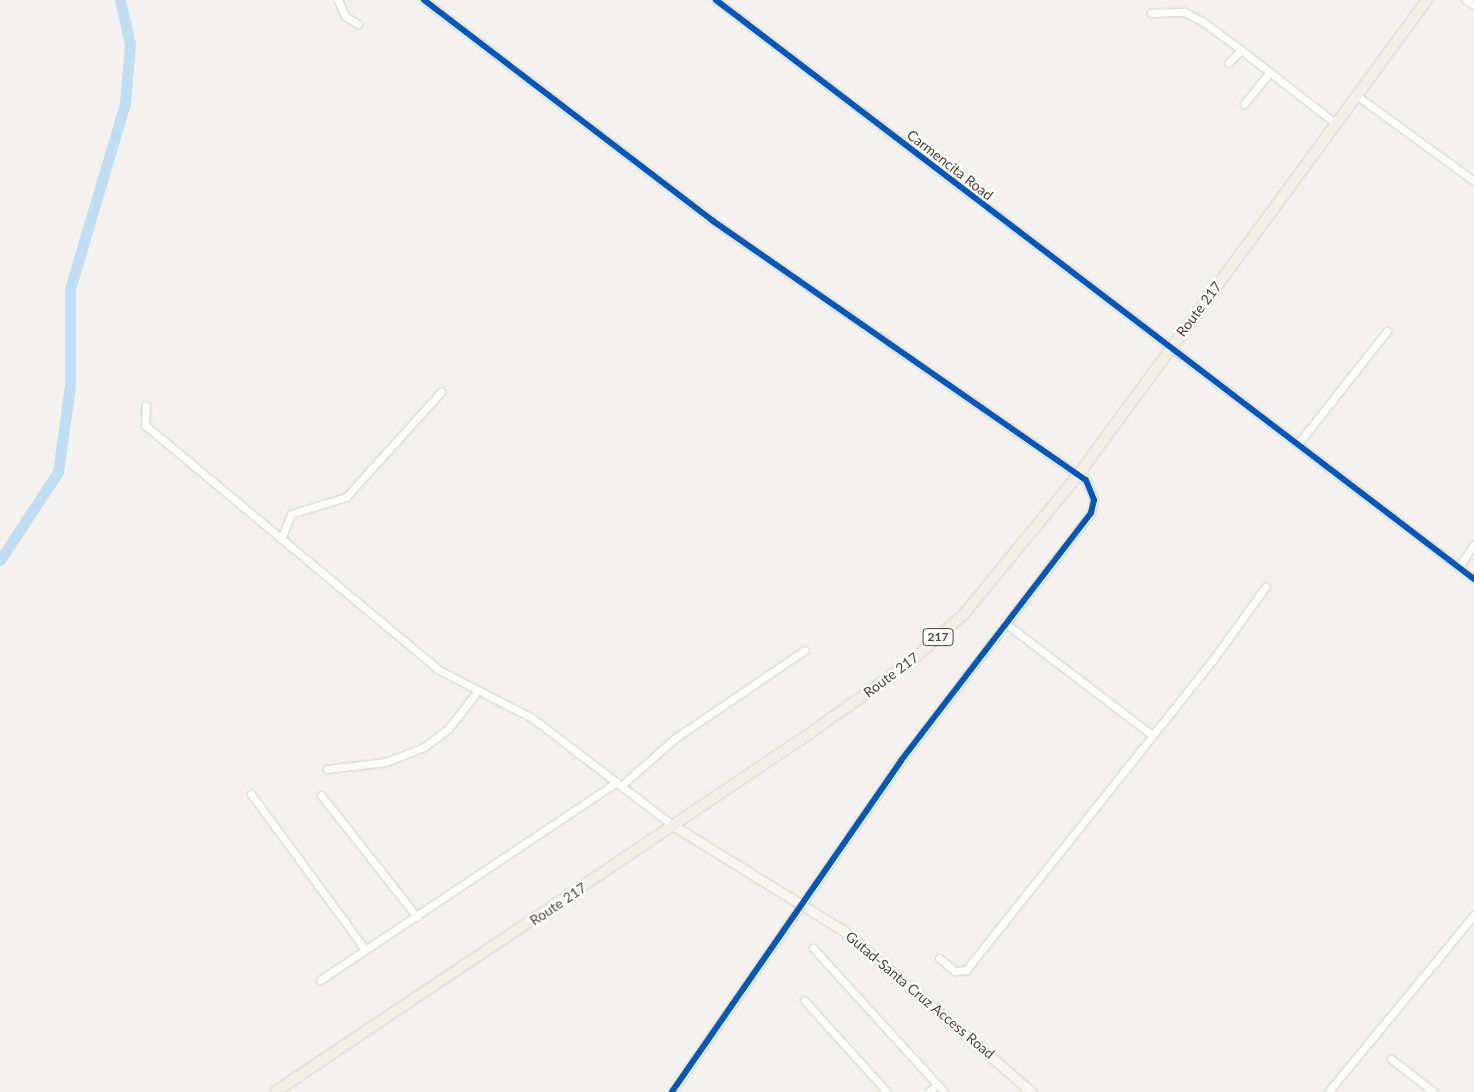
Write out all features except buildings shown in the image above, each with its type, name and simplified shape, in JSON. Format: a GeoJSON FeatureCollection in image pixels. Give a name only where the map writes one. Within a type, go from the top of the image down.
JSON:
{"type":"FeatureCollection","features":[{"type":"Feature","properties":{"kind":"main road","name":"Route 217"},"geometry":{"type":"LineString","coordinates":[[275,1092],[674,826],[910,662],[964,614],[1078,475],[1427,0]]}},
{"type":"Feature","properties":{"kind":"main road","name":"Gutad-Santa Cruz Access Road"},"geometry":{"type":"LineString","coordinates":[[674,826],[801,902],[878,956],[1032,1092]]}},
{"type":"Feature","properties":{"kind":"street"},"geometry":{"type":"LineString","coordinates":[[338,0],[345,16],[358,24]]}},
{"type":"Feature","properties":{"kind":"street"},"geometry":{"type":"LineString","coordinates":[[424,0],[713,220],[1086,480],[1094,500],[1091,513],[1005,623],[801,902],[672,1092]]}},
{"type":"Feature","properties":{"kind":"street","name":"Carmencita Road"},"geometry":{"type":"LineString","coordinates":[[716,0],[1171,346],[1474,580]]}},
{"type":"Feature","properties":{"kind":"street"},"geometry":{"type":"LineString","coordinates":[[1466,0],[1474,5]]}},
{"type":"Feature","properties":{"kind":"street"},"geometry":{"type":"LineString","coordinates":[[1151,13],[1184,12],[1241,50],[1335,123]]}},
{"type":"Feature","properties":{"kind":"street"},"geometry":{"type":"LineString","coordinates":[[1228,63],[1241,50]]}},
{"type":"Feature","properties":{"kind":"street"},"geometry":{"type":"LineString","coordinates":[[1244,104],[1270,72]]}},
{"type":"Feature","properties":{"kind":"street"},"geometry":{"type":"LineString","coordinates":[[1356,95],[1474,180]]}},
{"type":"Feature","properties":{"kind":"street"},"geometry":{"type":"LineString","coordinates":[[1298,444],[1387,331]]}},
{"type":"Feature","properties":{"kind":"street"},"geometry":{"type":"LineString","coordinates":[[281,539],[291,514],[346,497],[441,392]]}},
{"type":"Feature","properties":{"kind":"street"},"geometry":{"type":"LineString","coordinates":[[146,405],[146,425],[439,670],[476,693],[532,718],[674,826]]}},
{"type":"Feature","properties":{"kind":"street"},"geometry":{"type":"LineString","coordinates":[[1458,567],[1474,544]]}},
{"type":"Feature","properties":{"kind":"street"},"geometry":{"type":"LineString","coordinates":[[939,958],[954,971],[966,970],[1152,735],[1266,586]]}},
{"type":"Feature","properties":{"kind":"street"},"geometry":{"type":"LineString","coordinates":[[1005,623],[1152,735]]}},
{"type":"Feature","properties":{"kind":"street"},"geometry":{"type":"LineString","coordinates":[[320,980],[364,949],[417,917],[619,784],[674,739],[805,650]]}},
{"type":"Feature","properties":{"kind":"street"},"geometry":{"type":"LineString","coordinates":[[326,769],[395,760],[424,747],[448,729],[476,693]]}},
{"type":"Feature","properties":{"kind":"street"},"geometry":{"type":"LineString","coordinates":[[251,794],[364,949]]}},
{"type":"Feature","properties":{"kind":"street"},"geometry":{"type":"LineString","coordinates":[[321,795],[417,917]]}},
{"type":"Feature","properties":{"kind":"street"},"geometry":{"type":"LineString","coordinates":[[1328,1092],[1474,915]]}},
{"type":"Feature","properties":{"kind":"street"},"geometry":{"type":"LineString","coordinates":[[813,948],[944,1092]]}},
{"type":"Feature","properties":{"kind":"street"},"geometry":{"type":"LineString","coordinates":[[804,1000],[887,1092]]}},
{"type":"Feature","properties":{"kind":"street"},"geometry":{"type":"LineString","coordinates":[[1391,1059],[1434,1092]]}},
{"type":"Feature","properties":{"kind":"street"},"geometry":{"type":"LineString","coordinates":[[928,1092],[937,1085]]}},
{"type":"Feature","properties":{"kind":"waterway"},"geometry":{"type":"LineString","coordinates":[[0,560],[58,472],[70,386],[70,289],[125,103],[130,44],[120,0]]}},
{"type":"Feature","properties":{"kind":"cycle path"},"geometry":{"type":"LineString","coordinates":[[424,0],[713,221],[1086,480],[1094,500],[1091,513],[901,761],[672,1092]]}},
{"type":"Feature","properties":{"kind":"cycle path"},"geometry":{"type":"LineString","coordinates":[[716,0],[1474,579]]}}]}
